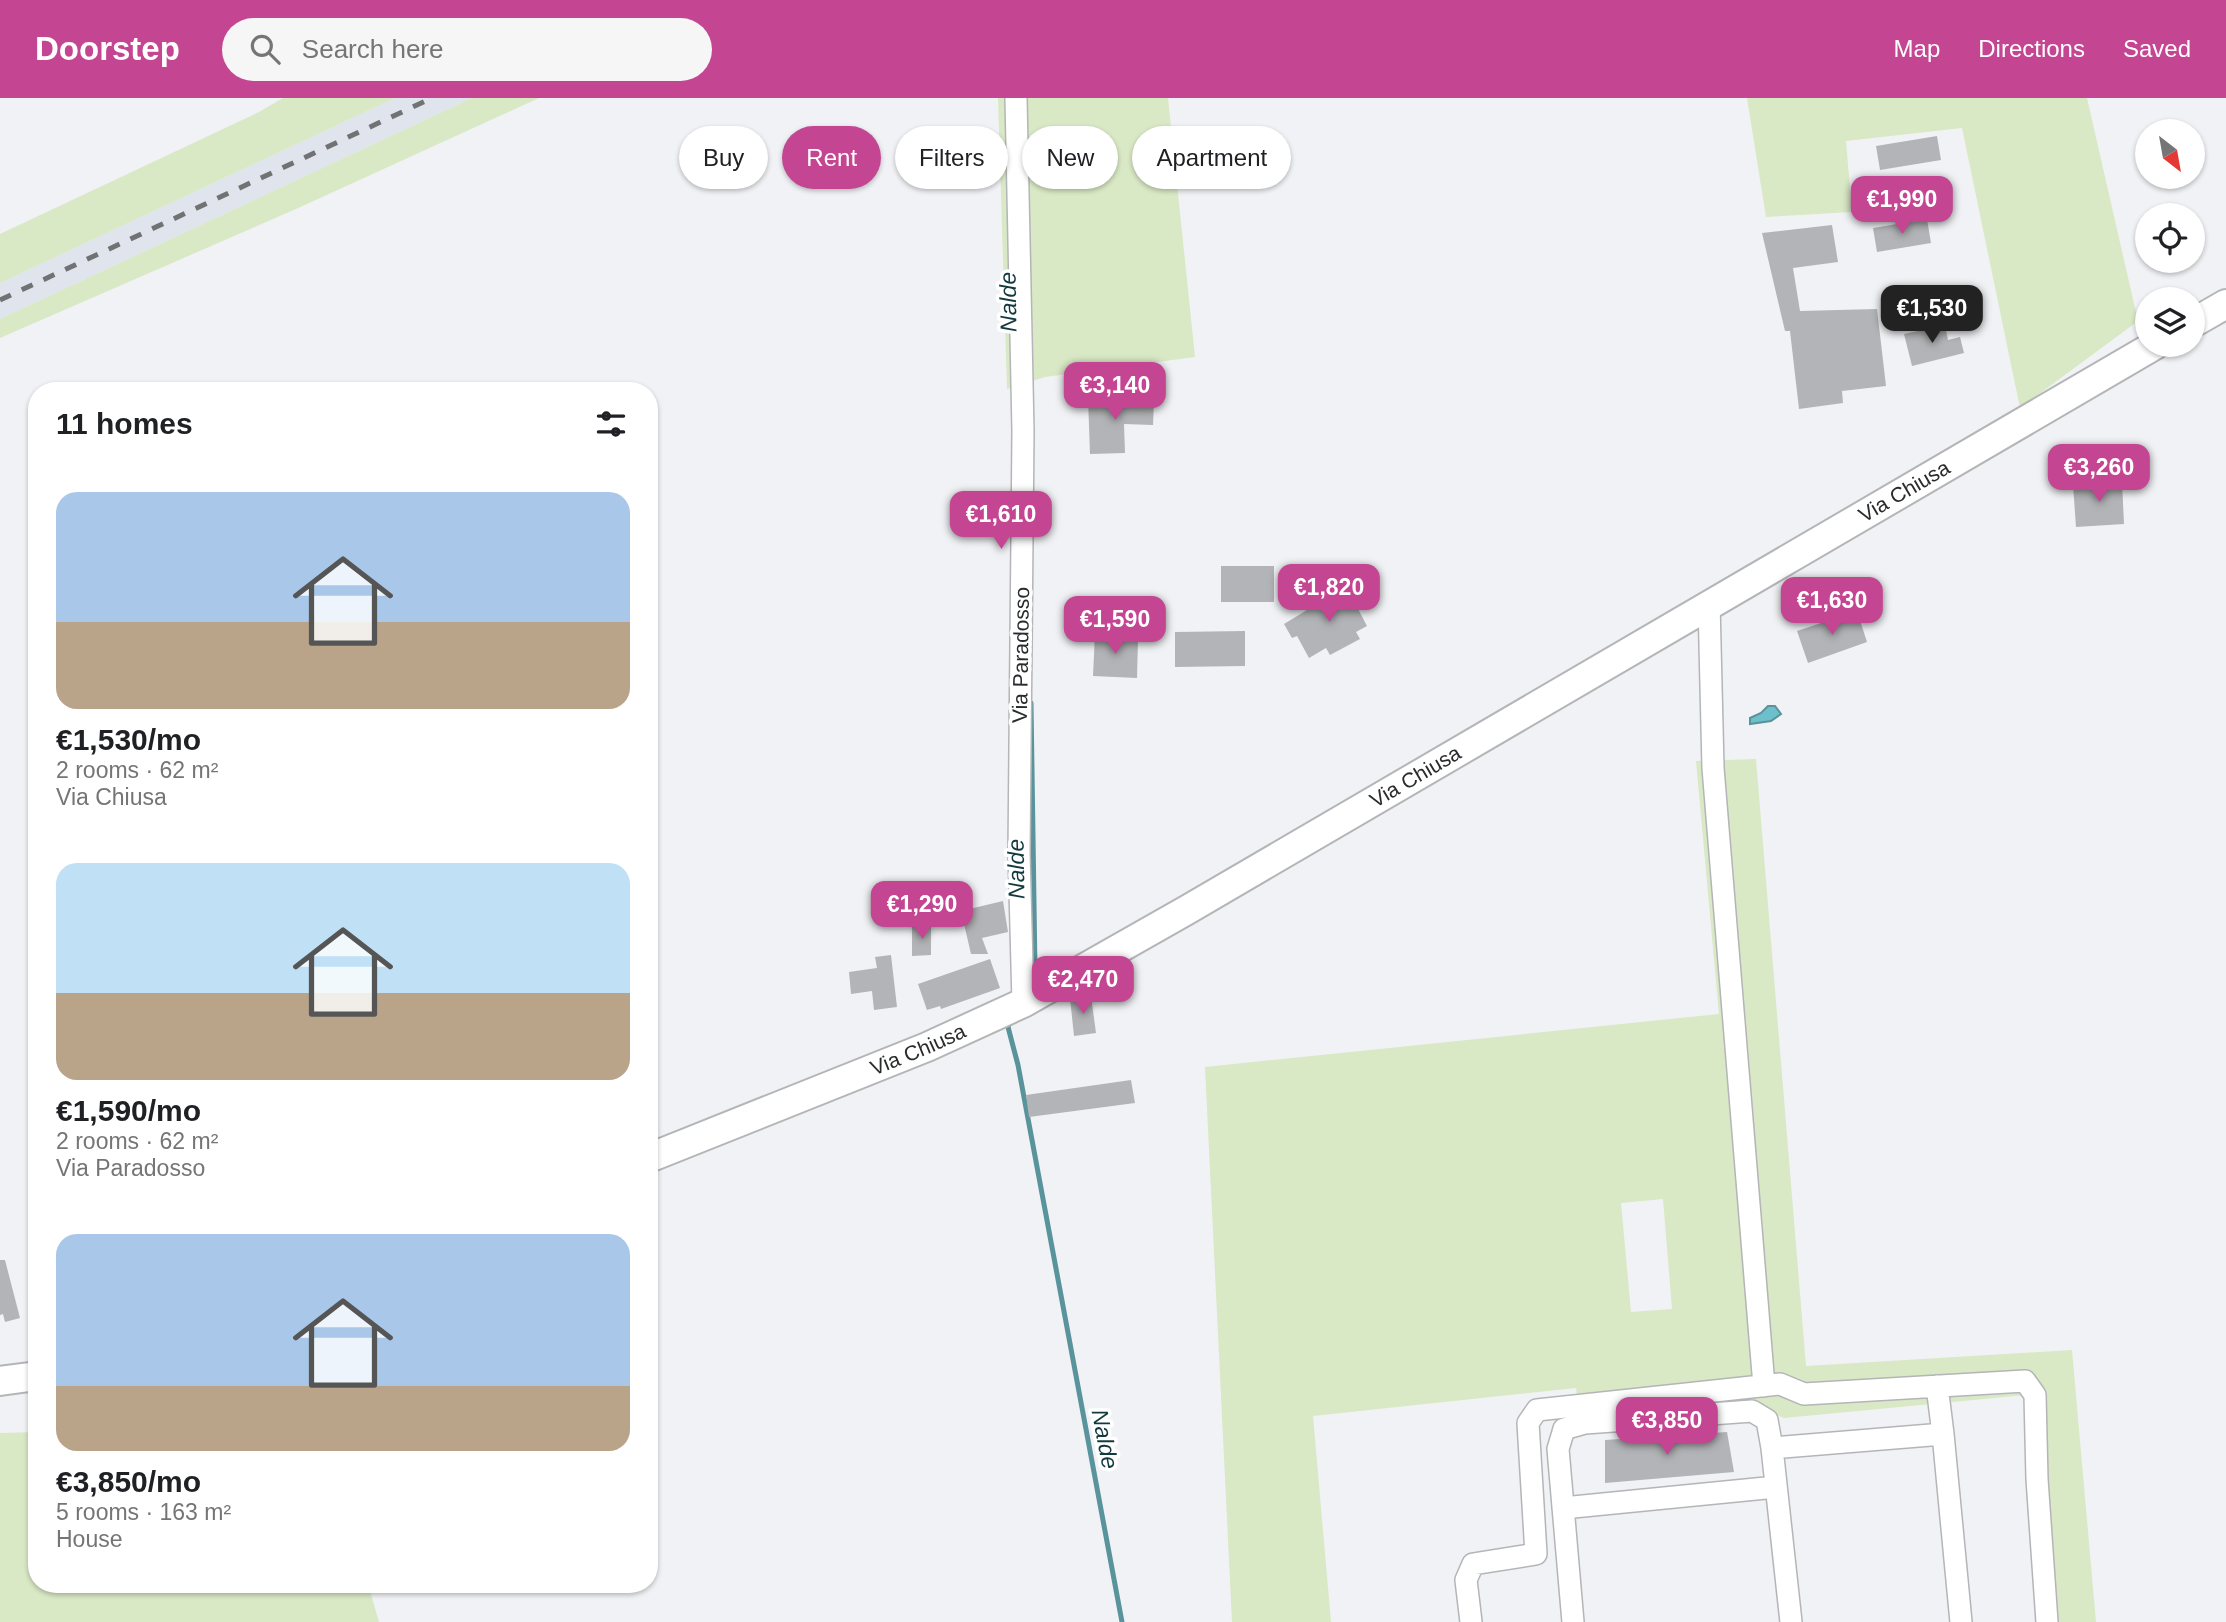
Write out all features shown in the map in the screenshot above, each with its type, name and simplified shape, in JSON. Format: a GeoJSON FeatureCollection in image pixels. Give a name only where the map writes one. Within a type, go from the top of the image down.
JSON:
{"type":"FeatureCollection","features":[{"type":"Feature","properties":{"kind":"main road"},"geometry":{"type":"LineString","coordinates":[[2205,316],[2226,304]]}},
{"type":"Feature","properties":{"kind":"main road","name":"Via Chiusa"},"geometry":{"type":"LineString","coordinates":[[658,1154],[928,1047],[1023,1003],[2135,357]]}},
{"type":"Feature","properties":{"kind":"main road"},"geometry":{"type":"LineString","coordinates":[[0,1381],[28,1378]]}},
{"type":"Feature","properties":{"kind":"street","name":"Via Paradosso"},"geometry":{"type":"LineString","coordinates":[[1016,98],[1023,431],[1019,853],[1023,1003]]}},
{"type":"Feature","properties":{"kind":"street"},"geometry":{"type":"LineString","coordinates":[[1709,603],[1713,768],[1772,1385],[1767,1420],[1791,1622]]}},
{"type":"Feature","properties":{"kind":"street"},"geometry":{"type":"LineString","coordinates":[[1471,1622],[1466,1580],[1473,1564],[1536,1554],[1528,1423],[1537,1410],[1772,1385],[1804,1394],[2025,1381],[2035,1395],[2037,1479],[2047,1622]]}},
{"type":"Feature","properties":{"kind":"street"},"geometry":{"type":"LineString","coordinates":[[1937,1386],[1961,1622]]}},
{"type":"Feature","properties":{"kind":"street"},"geometry":{"type":"LineString","coordinates":[[1573,1622],[1558,1449],[1564,1430],[1585,1423],[1752,1411],[1767,1420]]}},
{"type":"Feature","properties":{"kind":"street"},"geometry":{"type":"LineString","coordinates":[[1772,1448],[1943,1434]]}},
{"type":"Feature","properties":{"kind":"street"},"geometry":{"type":"LineString","coordinates":[[1563,1508],[1776,1487]]}},
{"type":"Feature","properties":{"kind":"shaded area"},"geometry":{"type":"Polygon","coordinates":[[[395,98],[472,98],[0,319],[0,283],[395,98]]]}},
{"type":"Feature","properties":{"kind":"green space"},"geometry":{"type":"Polygon","coordinates":[[[283,98],[395,98],[0,283],[0,234],[259,112],[283,98]]]}},
{"type":"Feature","properties":{"kind":"green space"},"geometry":{"type":"Polygon","coordinates":[[[472,98],[539,98],[296,209],[0,338],[0,319],[472,98]]]}},
{"type":"Feature","properties":{"kind":"green space"},"geometry":{"type":"Polygon","coordinates":[[[998,98],[1168,98],[1171,126],[1132,126],[1132,189],[1177,189],[1195,357],[1045,377],[1007,389],[1001,189],[1008,189],[1008,126],[999,126],[998,98]]]}},
{"type":"Feature","properties":{"kind":"green space"},"geometry":{"type":"Polygon","coordinates":[[[1747,98],[2087,98],[2135,308],[2135,323],[2020,408],[1962,128],[1846,141],[1852,212],[1766,217],[1747,98]]]}},
{"type":"Feature","properties":{"kind":"green space"},"geometry":{"type":"Polygon","coordinates":[[[1756,759],[1806,1366],[2072,1350],[2096,1622],[2035,1622],[2026,1395],[1784,1418],[1751,1404],[1580,1417],[1576,1388],[1313,1416],[1331,1622],[1232,1622],[1205,1067],[1719,1014],[1696,761],[1756,759]],[[1663,1199],[1621,1203],[1631,1312],[1672,1309],[1663,1199]]]}},
{"type":"Feature","properties":{"kind":"green space"},"geometry":{"type":"Polygon","coordinates":[[[28,1432],[28,1593],[371,1593],[379,1622],[0,1622],[0,1433],[28,1432]]]}},
{"type":"Feature","properties":{"kind":"water"},"geometry":{"type":"Polygon","coordinates":[[[1768,706],[1775,706],[1781,714],[1771,721],[1750,724],[1750,718],[1768,706]]]}},
{"type":"Feature","properties":{"kind":"building"},"geometry":{"type":"Polygon","coordinates":[[[1937,136],[1941,160],[1880,170],[1876,146],[1937,136]]]}},
{"type":"Feature","properties":{"kind":"building"},"geometry":{"type":"Polygon","coordinates":[[[1927,219],[1931,243],[1877,252],[1873,228],[1927,219]]]}},
{"type":"Feature","properties":{"kind":"building"},"geometry":{"type":"Polygon","coordinates":[[[1832,225],[1838,262],[1793,268],[1800,311],[1877,309],[1886,386],[1842,391],[1843,403],[1799,409],[1790,331],[1785,331],[1762,233],[1832,225]]]}},
{"type":"Feature","properties":{"kind":"building"},"geometry":{"type":"Polygon","coordinates":[[[1945,325],[1948,340],[1960,337],[1964,353],[1912,366],[1904,334],[1945,325]]]}},
{"type":"Feature","properties":{"kind":"building"},"geometry":{"type":"Polygon","coordinates":[[[1123,397],[1123,401],[1154,401],[1153,425],[1124,424],[1125,453],[1090,454],[1088,398],[1123,397]]]}},
{"type":"Feature","properties":{"kind":"building"},"geometry":{"type":"Polygon","coordinates":[[[2122,482],[2124,524],[2076,527],[2073,485],[2122,482]]]}},
{"type":"Feature","properties":{"kind":"building"},"geometry":{"type":"Polygon","coordinates":[[[1221,566],[1274,566],[1274,602],[1221,602],[1221,566]]]}},
{"type":"Feature","properties":{"kind":"building"},"geometry":{"type":"Polygon","coordinates":[[[1348,585],[1367,626],[1356,632],[1360,639],[1330,655],[1326,648],[1309,658],[1297,636],[1292,638],[1284,624],[1348,585]]]}},
{"type":"Feature","properties":{"kind":"building"},"geometry":{"type":"Polygon","coordinates":[[[1857,611],[1867,642],[1808,663],[1797,631],[1857,611]]]}},
{"type":"Feature","properties":{"kind":"building"},"geometry":{"type":"Polygon","coordinates":[[[1245,631],[1245,666],[1175,667],[1175,632],[1245,631]]]}},
{"type":"Feature","properties":{"kind":"building"},"geometry":{"type":"Polygon","coordinates":[[[1095,633],[1130,635],[1130,640],[1138,640],[1137,678],[1093,676],[1095,633]]]}},
{"type":"Feature","properties":{"kind":"building"},"geometry":{"type":"Polygon","coordinates":[[[1003,901],[1008,932],[982,938],[988,954],[971,954],[961,911],[1003,901]]]}},
{"type":"Feature","properties":{"kind":"building"},"geometry":{"type":"Polygon","coordinates":[[[931,926],[931,955],[912,956],[912,927],[931,926]]]}},
{"type":"Feature","properties":{"kind":"building"},"geometry":{"type":"Polygon","coordinates":[[[891,955],[897,1007],[874,1010],[872,991],[851,994],[849,972],[877,968],[875,957],[891,955]]]}},
{"type":"Feature","properties":{"kind":"building"},"geometry":{"type":"Polygon","coordinates":[[[990,959],[1000,988],[941,1009],[940,1006],[927,1010],[918,984],[990,959]]]}},
{"type":"Feature","properties":{"kind":"building"},"geometry":{"type":"Polygon","coordinates":[[[1091,996],[1096,1033],[1074,1036],[1070,998],[1091,996]]]}},
{"type":"Feature","properties":{"kind":"building"},"geometry":{"type":"Polygon","coordinates":[[[1131,1080],[1135,1103],[1029,1117],[1026,1095],[1131,1080]]]}},
{"type":"Feature","properties":{"kind":"building"},"geometry":{"type":"Polygon","coordinates":[[[0,1260],[5,1260],[20,1318],[5,1322],[3,1314],[0,1315],[0,1260]]]}},
{"type":"Feature","properties":{"kind":"building"},"geometry":{"type":"Polygon","coordinates":[[[1727,1432],[1734,1472],[1605,1483],[1605,1440],[1727,1432]]]}},
{"type":"Feature","properties":{"kind":"waterway","name":"Nalde"},"geometry":{"type":"LineString","coordinates":[[1031,703],[1035,970],[1031,979]]}},
{"type":"Feature","properties":{"kind":"waterway","name":"Nalde"},"geometry":{"type":"LineString","coordinates":[[1011,1020],[1008,1027],[1018,1065],[1122,1622]]}},
{"type":"Feature","properties":{"kind":"railway"},"geometry":{"type":"LineString","coordinates":[[0,300],[432,98]]}}]}
